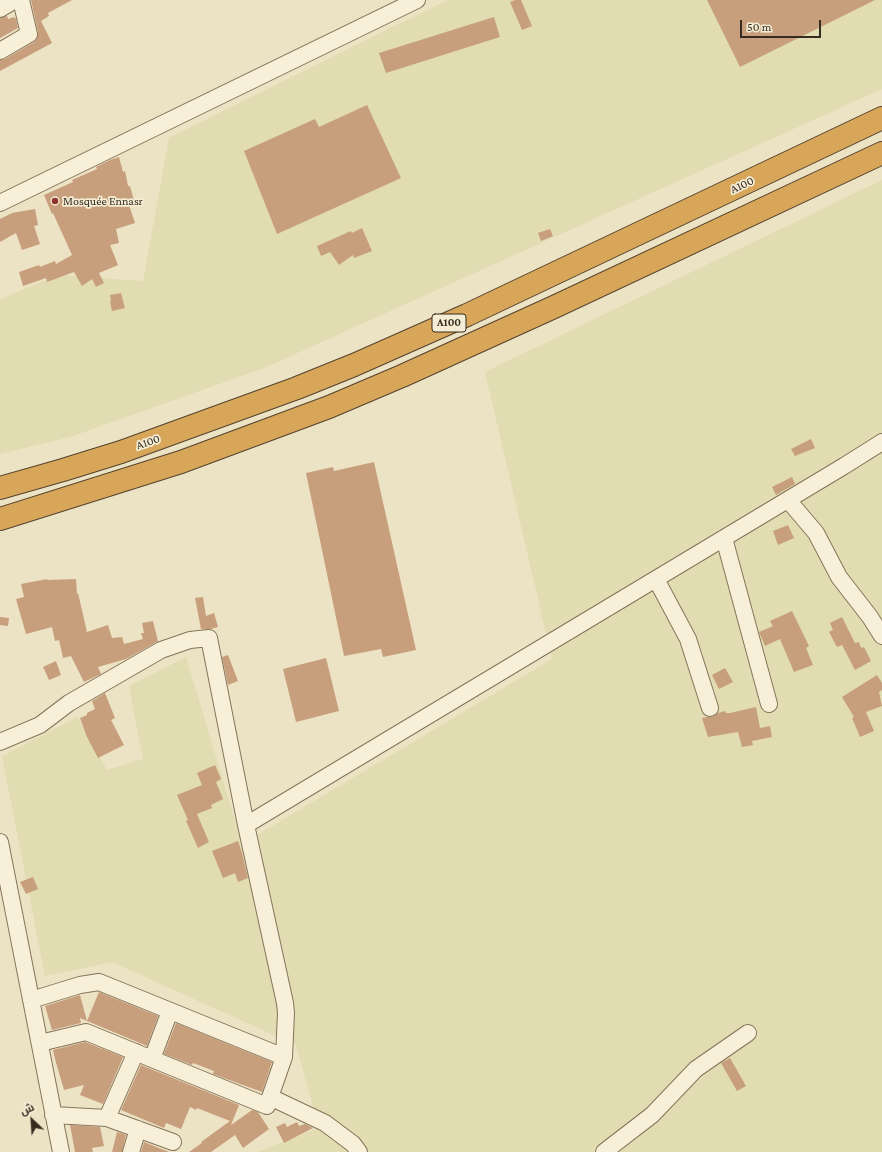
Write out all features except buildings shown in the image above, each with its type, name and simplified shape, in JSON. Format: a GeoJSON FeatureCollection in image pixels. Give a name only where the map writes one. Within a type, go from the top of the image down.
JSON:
{"type":"FeatureCollection","features":[{"type":"Feature","properties":{"kind":"highway","name":"A100"},"geometry":{"type":"LineString","coordinates":[[0,488],[121,452],[354,365],[467,315],[882,118]]}},
{"type":"Feature","properties":{"kind":"highway","name":"A100"},"geometry":{"type":"LineString","coordinates":[[0,519],[181,462],[308,415],[395,379],[554,307],[882,153]]}},
{"type":"Feature","properties":{"kind":"street"},"geometry":{"type":"LineString","coordinates":[[0,9],[15,0]]}},
{"type":"Feature","properties":{"kind":"street"},"geometry":{"type":"LineString","coordinates":[[0,51],[28,34],[21,0]]}},
{"type":"Feature","properties":{"kind":"street"},"geometry":{"type":"LineString","coordinates":[[0,203],[417,0]]}},
{"type":"Feature","properties":{"kind":"street"},"geometry":{"type":"LineString","coordinates":[[246,825],[882,442]]}},
{"type":"Feature","properties":{"kind":"street"},"geometry":{"type":"LineString","coordinates":[[788,500],[816,533],[839,576],[870,617],[882,636]]}},
{"type":"Feature","properties":{"kind":"street"},"geometry":{"type":"LineString","coordinates":[[724,538],[768,704]]}},
{"type":"Feature","properties":{"kind":"street"},"geometry":{"type":"LineString","coordinates":[[656,579],[688,639],[710,708]]}},
{"type":"Feature","properties":{"kind":"street"},"geometry":{"type":"LineString","coordinates":[[0,742],[40,724],[69,703],[161,650],[190,640],[208,638],[246,825],[285,1002],[284,1057],[267,1106],[86,1032],[40,1043]]}},
{"type":"Feature","properties":{"kind":"street"},"geometry":{"type":"LineString","coordinates":[[0,842],[61,1152]]}},
{"type":"Feature","properties":{"kind":"street"},"geometry":{"type":"LineString","coordinates":[[31,1000],[80,985],[100,982],[284,1057]]}},
{"type":"Feature","properties":{"kind":"street"},"geometry":{"type":"LineString","coordinates":[[152,1059],[170,1011]]}},
{"type":"Feature","properties":{"kind":"street"},"geometry":{"type":"LineString","coordinates":[[604,1152],[652,1115],[696,1069],[748,1033]]}},
{"type":"Feature","properties":{"kind":"street"},"geometry":{"type":"LineString","coordinates":[[107,1118],[136,1052]]}},
{"type":"Feature","properties":{"kind":"street"},"geometry":{"type":"LineString","coordinates":[[270,1097],[326,1123],[353,1149]]}},
{"type":"Feature","properties":{"kind":"street"},"geometry":{"type":"LineString","coordinates":[[53,1115],[107,1118],[173,1142]]}},
{"type":"Feature","properties":{"kind":"street"},"geometry":{"type":"LineString","coordinates":[[131,1152],[138,1129]]}},
{"type":"Feature","properties":{"kind":"shaded area"},"geometry":{"type":"Polygon","coordinates":[[[447,0],[882,0],[882,89],[264,368],[70,437],[0,454],[0,299],[59,275],[143,281],[169,138],[447,0]]]}},
{"type":"Feature","properties":{"kind":"shaded area"},"geometry":{"type":"Polygon","coordinates":[[[882,180],[882,1152],[257,1152],[319,1128],[296,1045],[112,962],[45,976],[2,756],[78,717],[107,770],[143,759],[129,686],[186,657],[242,844],[552,659],[485,372],[882,180]]]}},
{"type":"Feature","properties":{"kind":"place","name":"Mosquée Ennasr"},"geometry":{"type":"Point","coordinates":[55,201]}}]}
